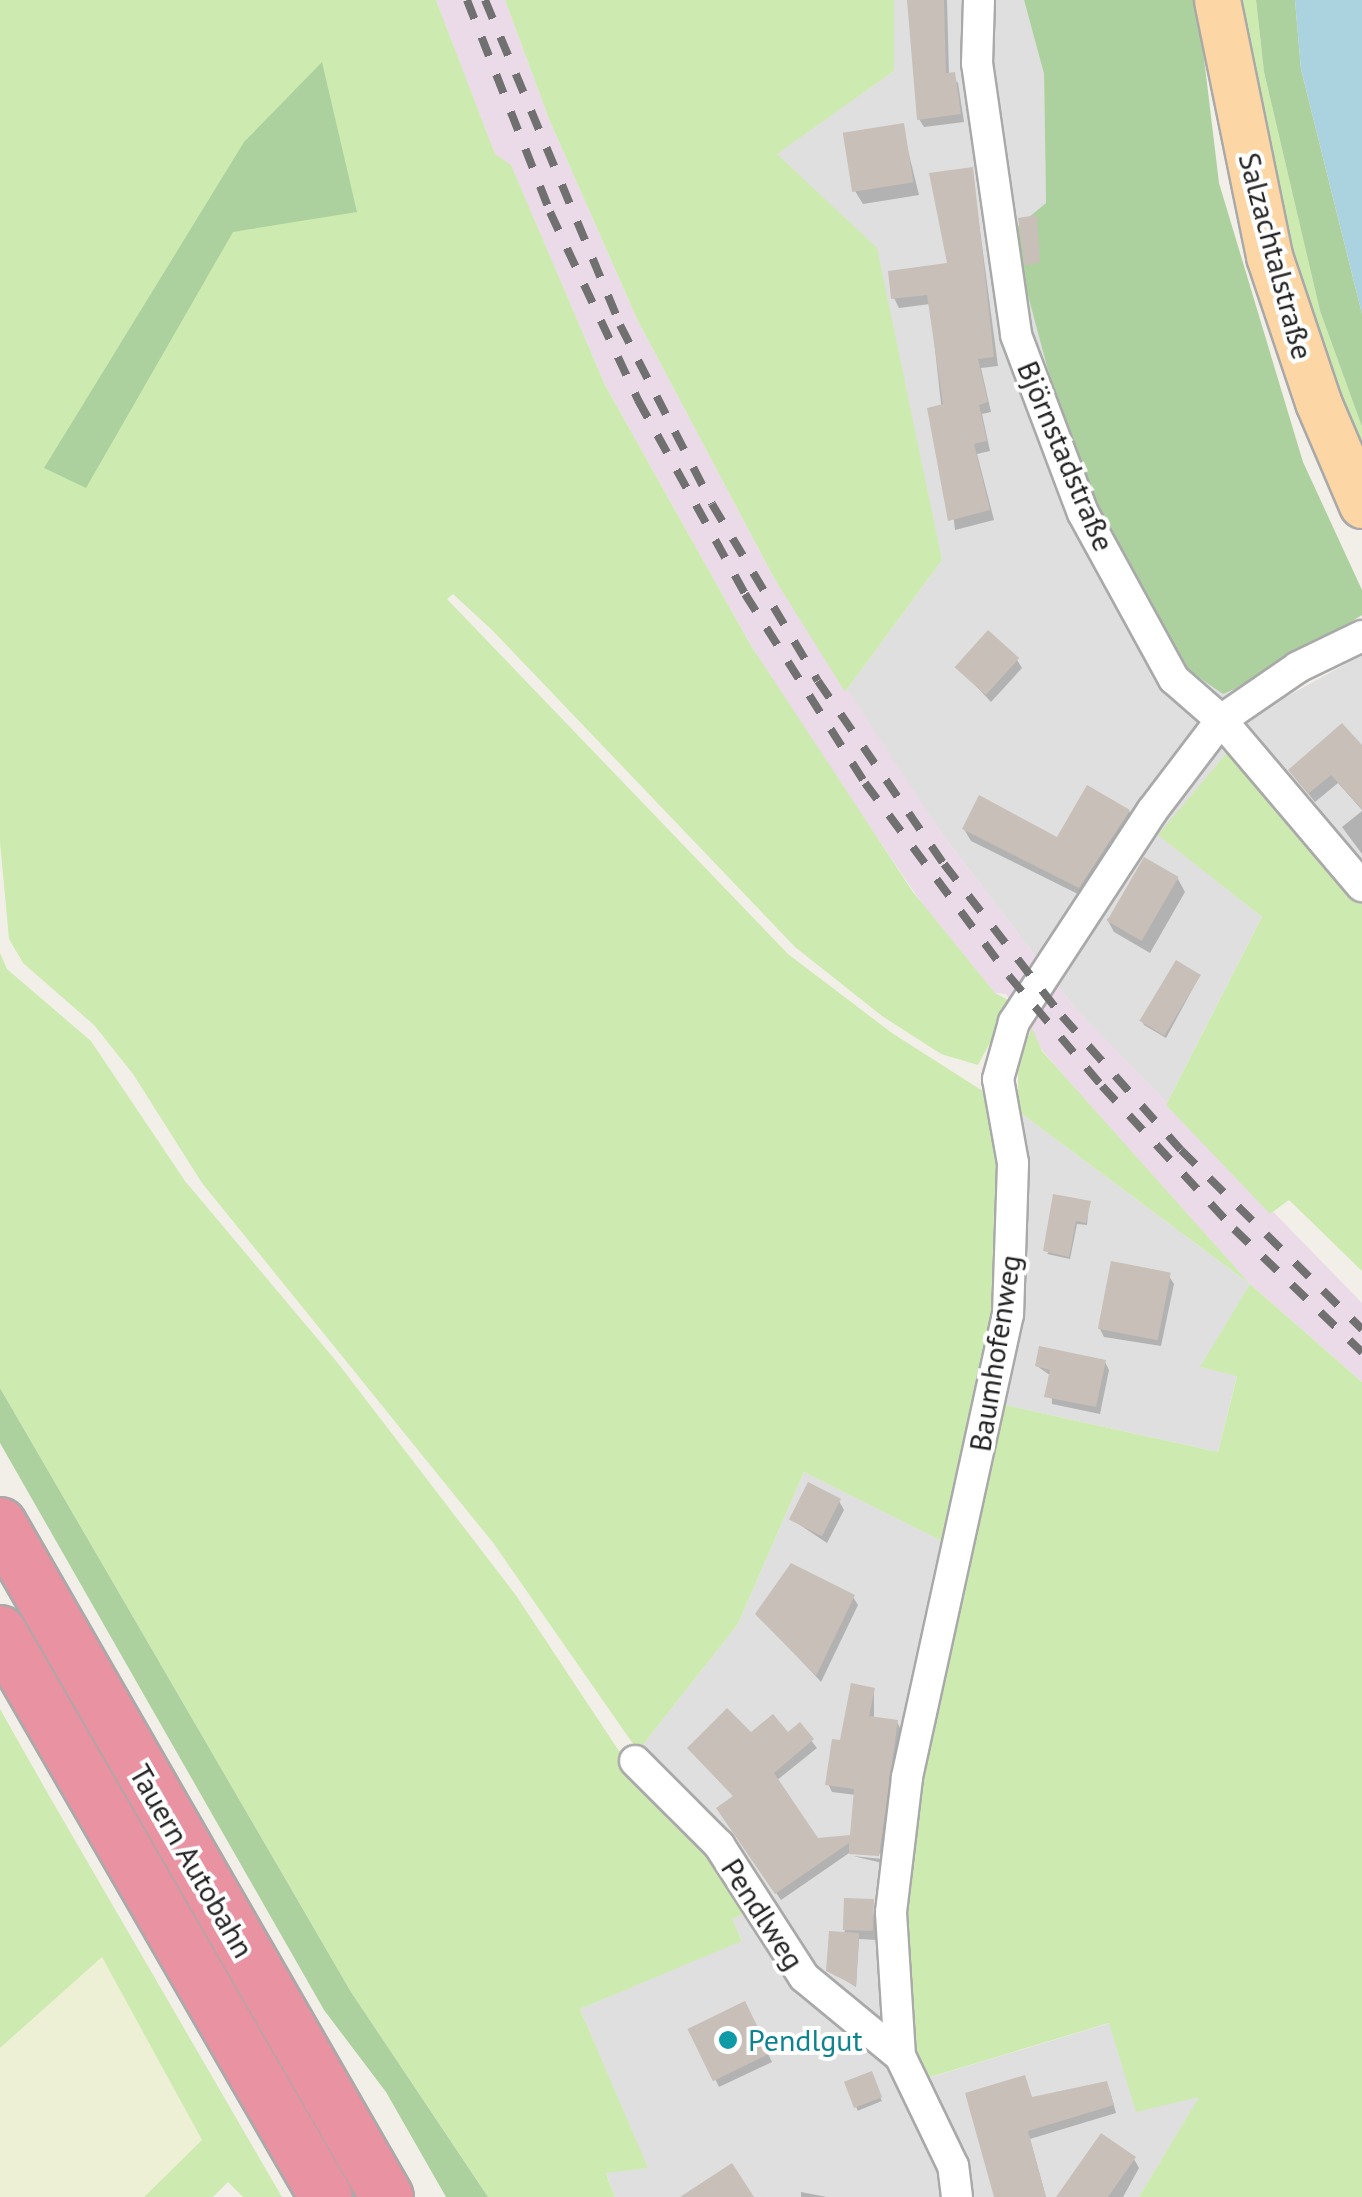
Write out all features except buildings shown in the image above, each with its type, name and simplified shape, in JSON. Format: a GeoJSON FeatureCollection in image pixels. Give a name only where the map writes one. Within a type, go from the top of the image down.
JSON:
{"type":"FeatureCollection","features":[{"type":"Feature","properties":{"kind":"highway","name":"Tauern Autobahn"},"geometry":{"type":"LineString","coordinates":[[0,1524],[387,2197]]}},
{"type":"Feature","properties":{"kind":"highway","name":"Tauern Autobahn"},"geometry":{"type":"LineString","coordinates":[[0,1632],[326,2197]]}},
{"type":"Feature","properties":{"kind":"main road","name":"Salzachtalstraße"},"geometry":{"type":"LineString","coordinates":[[1217,0],[1269,256],[1318,402],[1362,504]]}},
{"type":"Feature","properties":{"kind":"street","name":"Björnstadstraße"},"geometry":{"type":"LineString","coordinates":[[979,0],[977,63],[1016,335],[1083,512],[1174,680],[1221,720],[1362,886]]}},
{"type":"Feature","properties":{"kind":"street","name":"Baumhofenweg"},"geometry":{"type":"LineString","coordinates":[[956,2197],[953,2166],[900,2056],[891,1912],[907,1777],[1008,1315],[1013,1163],[998,1078],[1014,1022],[1152,811],[1221,720],[1298,667],[1362,636]]}},
{"type":"Feature","properties":{"kind":"street","name":"Pendlweg"},"geometry":{"type":"LineString","coordinates":[[635,1761],[718,1846],[804,1977],[900,2056]]}},
{"type":"Feature","properties":{"kind":"shaded area"},"geometry":{"type":"Polygon","coordinates":[[[436,0],[505,0],[549,119],[637,319],[774,578],[942,834],[1074,1007],[1362,1303],[1362,1382],[1250,1284],[1133,1157],[1042,1050],[1006,994],[995,993],[925,908],[832,771],[750,644],[605,385],[511,166],[495,155],[436,0]]]}},
{"type":"Feature","properties":{"kind":"shaded area"},"geometry":{"type":"Polygon","coordinates":[[[894,0],[1024,0],[1044,74],[1046,203],[1011,232],[1089,495],[1284,698],[1362,655],[1362,904],[1229,750],[1159,835],[1262,917],[1166,1105],[1074,1007],[942,834],[845,692],[942,560],[777,153],[894,71],[894,0]]]}},
{"type":"Feature","properties":{"kind":"shaded area"},"geometry":{"type":"Polygon","coordinates":[[[1018,1111],[1250,1284],[1201,1367],[1237,1375],[1218,1452],[1005,1405],[1019,1313],[1018,1111]]]}},
{"type":"Feature","properties":{"kind":"shaded area"},"geometry":{"type":"Polygon","coordinates":[[[804,1472],[950,1545],[928,2078],[1110,2023],[1200,2096],[1139,2197],[615,2197],[606,2172],[647,2168],[580,2009],[742,1940],[731,1919],[753,1910],[638,1751],[738,1624],[804,1472]]]}},
{"type":"Feature","properties":{"kind":"green space"},"geometry":{"type":"Polygon","coordinates":[[[0,0],[436,0],[495,154],[511,165],[605,385],[750,644],[913,892],[995,993],[1012,1002],[978,1065],[941,1054],[882,1016],[795,947],[492,630],[453,594],[447,599],[788,954],[892,1033],[989,1095],[1001,1163],[1006,1263],[950,1545],[804,1472],[738,1624],[638,1751],[494,1544],[202,1183],[133,1074],[94,1025],[23,963],[9,939],[0,842],[0,0]]]}},
{"type":"Feature","properties":{"kind":"green space"},"geometry":{"type":"Polygon","coordinates":[[[505,0],[894,0],[894,71],[777,154],[877,248],[942,560],[845,692],[774,578],[637,319],[549,119],[505,0]]]}},
{"type":"Feature","properties":{"kind":"green space"},"geometry":{"type":"Polygon","coordinates":[[[1024,0],[1197,0],[1219,183],[1303,462],[1362,590],[1362,615],[1263,677],[1223,694],[1175,661],[1089,495],[1052,385],[1011,232],[1046,203],[1044,74],[1024,0]]]}},
{"type":"Feature","properties":{"kind":"green space"},"geometry":{"type":"Polygon","coordinates":[[[1232,0],[1256,0],[1264,72],[1320,311],[1362,427],[1362,463],[1282,244],[1232,0]]]}},
{"type":"Feature","properties":{"kind":"green space"},"geometry":{"type":"Polygon","coordinates":[[[1256,0],[1295,0],[1301,69],[1362,314],[1362,427],[1320,311],[1264,72],[1256,0]]]}},
{"type":"Feature","properties":{"kind":"green space"},"geometry":{"type":"Polygon","coordinates":[[[322,62],[357,212],[233,232],[86,488],[44,468],[244,142],[322,62]]]}},
{"type":"Feature","properties":{"kind":"green space"},"geometry":{"type":"Polygon","coordinates":[[[1229,750],[1362,904],[1362,1271],[1289,1200],[1270,1214],[1166,1105],[1262,917],[1158,835],[1229,750]]]}},
{"type":"Feature","properties":{"kind":"green space"},"geometry":{"type":"Polygon","coordinates":[[[0,953],[7,969],[91,1041],[185,1181],[337,1362],[515,1594],[619,1751],[716,1850],[754,1909],[732,1919],[742,1941],[580,2009],[648,2168],[606,2173],[615,2197],[488,2197],[351,1992],[0,1388],[0,953]]]}},
{"type":"Feature","properties":{"kind":"green space"},"geometry":{"type":"Polygon","coordinates":[[[1032,1028],[1042,1051],[1250,1284],[1018,1111],[1018,1061],[1032,1028]]]}},
{"type":"Feature","properties":{"kind":"green space"},"geometry":{"type":"Polygon","coordinates":[[[1250,1284],[1362,1382],[1362,2197],[1139,2197],[1199,2097],[1136,2112],[1109,2023],[927,2078],[909,2033],[898,1959],[914,1767],[1005,1405],[1218,1452],[1237,1376],[1200,1367],[1250,1284]]]}},
{"type":"Feature","properties":{"kind":"green space"},"geometry":{"type":"Polygon","coordinates":[[[0,1388],[351,1992],[488,2197],[446,2197],[386,2092],[324,2010],[0,1443],[0,1388]]]}},
{"type":"Feature","properties":{"kind":"green space"},"geometry":{"type":"Polygon","coordinates":[[[0,1709],[282,2197],[243,2197],[228,2182],[213,2197],[144,2197],[202,2140],[102,1957],[0,2048],[0,1709]]]}},
{"type":"Feature","properties":{"kind":"green space"},"geometry":{"type":"Polygon","coordinates":[[[102,1956],[202,2140],[144,2197],[0,2197],[0,2048],[102,1956]]]}},
{"type":"Feature","properties":{"kind":"water"},"geometry":{"type":"Polygon","coordinates":[[[1295,0],[1362,0],[1362,314],[1301,69],[1295,0]]]}},
{"type":"Feature","properties":{"kind":"railway"},"geometry":{"type":"LineString","coordinates":[[467,0],[550,212],[638,400],[745,594],[865,783],[1009,976],[1102,1086],[1234,1229],[1362,1352]]}},
{"type":"Feature","properties":{"kind":"railway"},"geometry":{"type":"LineString","coordinates":[[485,0],[620,325],[712,504],[818,681],[944,864],[1062,1016],[1181,1150],[1362,1329]]}},
{"type":"Feature","properties":{"kind":"place","name":"Pendlgut"},"geometry":{"type":"Point","coordinates":[728,2040]}}]}
